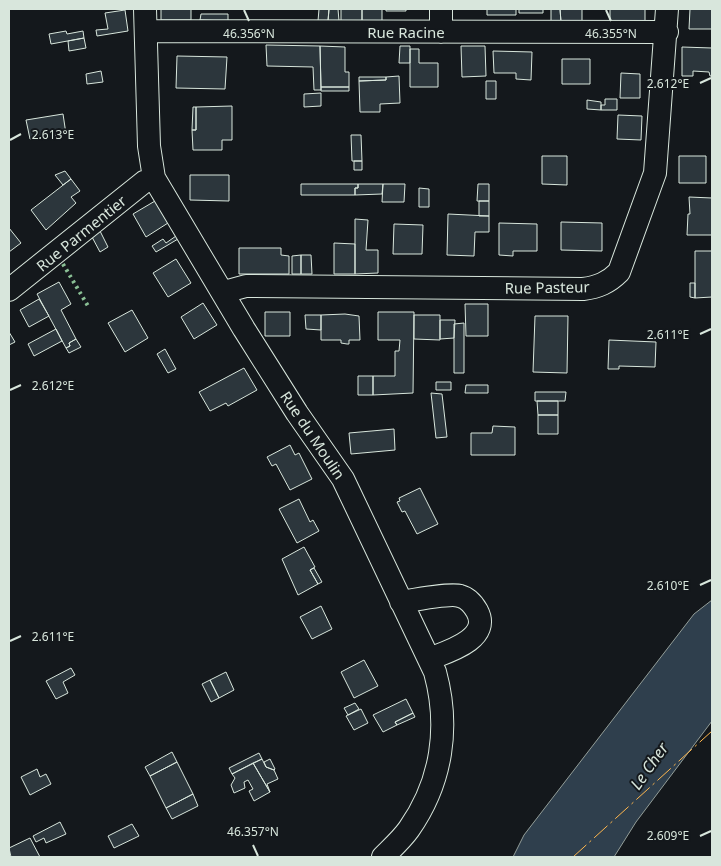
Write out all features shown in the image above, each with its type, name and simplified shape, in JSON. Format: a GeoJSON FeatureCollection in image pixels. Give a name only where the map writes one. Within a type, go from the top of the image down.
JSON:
{"type":"FeatureCollection","features":[{"type":"Feature","properties":{"kind":"street","name":"Rue du Moulin"},"geometry":{"type":"LineString","coordinates":[[145,9],[148,146],[154,178],[297,413],[343,478],[436,672],[443,700],[444,728],[438,767],[426,803],[408,831],[383,857]]}},
{"type":"Feature","properties":{"kind":"street"},"geometry":{"type":"LineString","coordinates":[[441,32],[442,9]]}},
{"type":"Feature","properties":{"kind":"street","name":"Rue Pasteur"},"geometry":{"type":"LineString","coordinates":[[224,292],[246,286],[582,289],[597,287],[610,280],[619,272],[655,173],[667,32],[667,9]]}},
{"type":"Feature","properties":{"kind":"street","name":"Rue Racine"},"geometry":{"type":"LineString","coordinates":[[146,31],[667,32]]}},
{"type":"Feature","properties":{"kind":"street","name":"Rue Parmentier"},"geometry":{"type":"LineString","coordinates":[[9,290],[144,182],[154,178]]}},
{"type":"Feature","properties":{"kind":"street"},"geometry":{"type":"LineString","coordinates":[[401,602],[458,595],[472,603],[480,616],[477,632],[466,643],[429,659]]}},
{"type":"Feature","properties":{"kind":"water","name":"Le Cher"},"geometry":{"type":"Polygon","coordinates":[[[712,600],[712,721],[636,822],[614,857],[513,857],[524,835],[694,614],[712,600]]]}},
{"type":"Feature","properties":{"kind":"building"},"geometry":{"type":"Polygon","coordinates":[[[161,9],[191,9],[191,20],[161,20],[161,9]]]}},
{"type":"Feature","properties":{"kind":"building"},"geometry":{"type":"Polygon","coordinates":[[[319,9],[329,9],[328,21],[318,21],[319,9]]]}},
{"type":"Feature","properties":{"kind":"building"},"geometry":{"type":"Polygon","coordinates":[[[329,9],[338,9],[339,21],[328,21],[329,9]]]}},
{"type":"Feature","properties":{"kind":"building"},"geometry":{"type":"Polygon","coordinates":[[[341,9],[362,9],[362,21],[341,21],[341,9]]]}},
{"type":"Feature","properties":{"kind":"building"},"geometry":{"type":"Polygon","coordinates":[[[362,9],[382,9],[382,22],[362,21],[362,9]]]}},
{"type":"Feature","properties":{"kind":"building"},"geometry":{"type":"Polygon","coordinates":[[[386,9],[406,9],[406,11],[386,11],[386,9]]]}},
{"type":"Feature","properties":{"kind":"building"},"geometry":{"type":"Polygon","coordinates":[[[487,9],[516,9],[516,15],[487,15],[487,9]]]}},
{"type":"Feature","properties":{"kind":"building"},"geometry":{"type":"Polygon","coordinates":[[[519,9],[543,9],[543,13],[519,13],[519,9]]]}},
{"type":"Feature","properties":{"kind":"building"},"geometry":{"type":"Polygon","coordinates":[[[551,9],[560,9],[561,22],[551,22],[551,9]]]}},
{"type":"Feature","properties":{"kind":"building"},"geometry":{"type":"Polygon","coordinates":[[[560,9],[582,9],[582,22],[561,22],[560,9]]]}},
{"type":"Feature","properties":{"kind":"building"},"geometry":{"type":"Polygon","coordinates":[[[610,9],[645,9],[645,23],[610,23],[610,9]]]}},
{"type":"Feature","properties":{"kind":"building"},"geometry":{"type":"Polygon","coordinates":[[[690,9],[712,9],[712,29],[689,29],[690,9]]]}},
{"type":"Feature","properties":{"kind":"building"},"geometry":{"type":"Polygon","coordinates":[[[125,10],[128,31],[97,36],[96,30],[108,29],[105,13],[125,10]]]}},
{"type":"Feature","properties":{"kind":"building"},"geometry":{"type":"Polygon","coordinates":[[[201,14],[228,14],[228,21],[200,20],[201,14]]]}},
{"type":"Feature","properties":{"kind":"building"},"geometry":{"type":"Polygon","coordinates":[[[66,31],[67,34],[83,31],[84,38],[51,44],[49,34],[66,31]]]}},
{"type":"Feature","properties":{"kind":"building"},"geometry":{"type":"Polygon","coordinates":[[[84,38],[86,48],[69,51],[68,41],[84,38]]]}},
{"type":"Feature","properties":{"kind":"building"},"geometry":{"type":"Polygon","coordinates":[[[266,45],[320,46],[321,90],[314,90],[313,67],[267,66],[266,45]]]}},
{"type":"Feature","properties":{"kind":"building"},"geometry":{"type":"Polygon","coordinates":[[[320,46],[345,47],[345,72],[349,72],[349,87],[321,87],[320,46]]]}},
{"type":"Feature","properties":{"kind":"building"},"geometry":{"type":"Polygon","coordinates":[[[400,46],[410,46],[410,63],[399,63],[400,46]]]}},
{"type":"Feature","properties":{"kind":"building"},"geometry":{"type":"Polygon","coordinates":[[[461,46],[485,46],[486,76],[462,77],[461,46]]]}},
{"type":"Feature","properties":{"kind":"building"},"geometry":{"type":"Polygon","coordinates":[[[682,47],[712,48],[712,76],[710,76],[709,72],[693,71],[693,76],[682,76],[682,47]]]}},
{"type":"Feature","properties":{"kind":"building"},"geometry":{"type":"Polygon","coordinates":[[[410,49],[419,49],[419,63],[438,63],[438,87],[410,87],[410,49]]]}},
{"type":"Feature","properties":{"kind":"building"},"geometry":{"type":"Polygon","coordinates":[[[493,51],[532,52],[531,80],[516,79],[516,73],[494,73],[493,51]]]}},
{"type":"Feature","properties":{"kind":"building"},"geometry":{"type":"Polygon","coordinates":[[[177,56],[227,57],[225,89],[176,88],[177,56]]]}},
{"type":"Feature","properties":{"kind":"building"},"geometry":{"type":"Polygon","coordinates":[[[562,59],[590,59],[590,84],[562,84],[562,59]]]}},
{"type":"Feature","properties":{"kind":"building"},"geometry":{"type":"Polygon","coordinates":[[[101,71],[103,82],[87,84],[86,74],[101,71]]]}},
{"type":"Feature","properties":{"kind":"building"},"geometry":{"type":"Polygon","coordinates":[[[621,73],[640,74],[640,98],[620,98],[621,73]]]}},
{"type":"Feature","properties":{"kind":"building"},"geometry":{"type":"Polygon","coordinates":[[[399,76],[400,103],[380,104],[380,112],[360,112],[359,81],[386,80],[386,77],[399,76]]]}},
{"type":"Feature","properties":{"kind":"building"},"geometry":{"type":"Polygon","coordinates":[[[359,77],[386,77],[386,80],[359,81],[359,77]]]}},
{"type":"Feature","properties":{"kind":"building"},"geometry":{"type":"Polygon","coordinates":[[[486,81],[496,81],[496,99],[486,99],[486,81]]]}},
{"type":"Feature","properties":{"kind":"building"},"geometry":{"type":"Polygon","coordinates":[[[321,87],[349,87],[349,91],[321,91],[321,87]]]}},
{"type":"Feature","properties":{"kind":"building"},"geometry":{"type":"Polygon","coordinates":[[[321,93],[321,106],[304,107],[304,94],[321,93]]]}},
{"type":"Feature","properties":{"kind":"building"},"geometry":{"type":"Polygon","coordinates":[[[605,99],[617,99],[617,110],[601,110],[601,105],[605,105],[605,99]]]}},
{"type":"Feature","properties":{"kind":"building"},"geometry":{"type":"Polygon","coordinates":[[[587,100],[601,102],[601,110],[587,109],[587,100]]]}},
{"type":"Feature","properties":{"kind":"building"},"geometry":{"type":"Polygon","coordinates":[[[232,106],[232,140],[222,140],[222,150],[193,150],[192,130],[196,130],[196,107],[232,106]]]}},
{"type":"Feature","properties":{"kind":"building"},"geometry":{"type":"Polygon","coordinates":[[[193,107],[196,107],[196,130],[192,130],[193,107]]]}},
{"type":"Feature","properties":{"kind":"building"},"geometry":{"type":"Polygon","coordinates":[[[63,114],[66,134],[30,139],[26,120],[63,114]]]}},
{"type":"Feature","properties":{"kind":"building"},"geometry":{"type":"Polygon","coordinates":[[[618,115],[642,116],[641,140],[617,139],[618,115]]]}},
{"type":"Feature","properties":{"kind":"building"},"geometry":{"type":"Polygon","coordinates":[[[351,135],[361,135],[362,161],[352,161],[351,135]]]}},
{"type":"Feature","properties":{"kind":"building"},"geometry":{"type":"Polygon","coordinates":[[[542,156],[567,156],[567,185],[542,184],[542,156]]]}},
{"type":"Feature","properties":{"kind":"building"},"geometry":{"type":"Polygon","coordinates":[[[679,156],[706,156],[706,183],[679,183],[679,156]]]}},
{"type":"Feature","properties":{"kind":"building"},"geometry":{"type":"Polygon","coordinates":[[[354,161],[362,161],[362,170],[354,170],[354,161]]]}},
{"type":"Feature","properties":{"kind":"building"},"geometry":{"type":"Polygon","coordinates":[[[65,171],[71,179],[63,185],[55,175],[65,171]]]}},
{"type":"Feature","properties":{"kind":"building"},"geometry":{"type":"Polygon","coordinates":[[[190,175],[229,175],[229,201],[190,200],[190,175]]]}},
{"type":"Feature","properties":{"kind":"building"},"geometry":{"type":"Polygon","coordinates":[[[71,179],[80,191],[71,197],[76,203],[46,230],[31,210],[71,179]]]}},
{"type":"Feature","properties":{"kind":"building"},"geometry":{"type":"Polygon","coordinates":[[[301,184],[358,184],[358,188],[355,188],[355,195],[301,195],[301,184]]]}},
{"type":"Feature","properties":{"kind":"building"},"geometry":{"type":"Polygon","coordinates":[[[358,184],[383,184],[382,194],[355,195],[355,188],[358,188],[358,184]]]}},
{"type":"Feature","properties":{"kind":"building"},"geometry":{"type":"Polygon","coordinates":[[[383,184],[405,184],[404,202],[382,202],[383,184]]]}},
{"type":"Feature","properties":{"kind":"building"},"geometry":{"type":"Polygon","coordinates":[[[478,184],[489,184],[489,201],[477,201],[478,184]]]}},
{"type":"Feature","properties":{"kind":"building"},"geometry":{"type":"Polygon","coordinates":[[[419,188],[429,189],[429,207],[419,207],[419,188]]]}},
{"type":"Feature","properties":{"kind":"building"},"geometry":{"type":"Polygon","coordinates":[[[689,197],[712,198],[712,235],[687,235],[688,214],[690,214],[689,197]]]}},
{"type":"Feature","properties":{"kind":"building"},"geometry":{"type":"Polygon","coordinates":[[[155,201],[168,223],[146,237],[133,214],[155,201]]]}},
{"type":"Feature","properties":{"kind":"building"},"geometry":{"type":"Polygon","coordinates":[[[479,201],[489,201],[489,216],[479,216],[479,201]]]}},
{"type":"Feature","properties":{"kind":"building"},"geometry":{"type":"Polygon","coordinates":[[[448,214],[489,216],[489,232],[475,232],[474,256],[447,255],[448,214]]]}},
{"type":"Feature","properties":{"kind":"building"},"geometry":{"type":"Polygon","coordinates":[[[355,219],[368,220],[366,250],[378,250],[378,273],[355,274],[355,219]]]}},
{"type":"Feature","properties":{"kind":"building"},"geometry":{"type":"Polygon","coordinates":[[[561,222],[602,223],[602,251],[561,250],[561,222]]]}},
{"type":"Feature","properties":{"kind":"building"},"geometry":{"type":"Polygon","coordinates":[[[499,223],[537,224],[537,251],[513,251],[513,256],[499,255],[499,223]]]}},
{"type":"Feature","properties":{"kind":"building"},"geometry":{"type":"Polygon","coordinates":[[[394,224],[423,225],[422,254],[393,254],[394,224]]]}},
{"type":"Feature","properties":{"kind":"building"},"geometry":{"type":"Polygon","coordinates":[[[9,228],[21,243],[9,252],[9,228]]]}},
{"type":"Feature","properties":{"kind":"building"},"geometry":{"type":"Polygon","coordinates":[[[100,231],[108,247],[100,252],[92,237],[100,231]]]}},
{"type":"Feature","properties":{"kind":"building"},"geometry":{"type":"Polygon","coordinates":[[[176,236],[178,239],[156,252],[152,246],[163,239],[166,243],[176,236]]]}},
{"type":"Feature","properties":{"kind":"building"},"geometry":{"type":"Polygon","coordinates":[[[334,243],[355,244],[355,274],[334,274],[334,243]]]}},
{"type":"Feature","properties":{"kind":"building"},"geometry":{"type":"Polygon","coordinates":[[[239,248],[281,248],[281,255],[289,256],[289,274],[239,274],[239,248]]]}},
{"type":"Feature","properties":{"kind":"building"},"geometry":{"type":"Polygon","coordinates":[[[695,251],[712,251],[712,297],[695,298],[695,251]]]}},
{"type":"Feature","properties":{"kind":"building"},"geometry":{"type":"Polygon","coordinates":[[[301,255],[301,274],[292,274],[292,256],[301,255]]]}},
{"type":"Feature","properties":{"kind":"building"},"geometry":{"type":"Polygon","coordinates":[[[301,255],[311,255],[312,274],[301,274],[301,255]]]}},
{"type":"Feature","properties":{"kind":"building"},"geometry":{"type":"Polygon","coordinates":[[[176,259],[191,283],[168,297],[153,273],[176,259]]]}},
{"type":"Feature","properties":{"kind":"building"},"geometry":{"type":"Polygon","coordinates":[[[59,282],[71,304],[61,310],[76,339],[69,343],[70,346],[66,348],[37,294],[59,282]]]}},
{"type":"Feature","properties":{"kind":"building"},"geometry":{"type":"Polygon","coordinates":[[[690,283],[695,283],[695,298],[690,297],[690,283]]]}},
{"type":"Feature","properties":{"kind":"building"},"geometry":{"type":"Polygon","coordinates":[[[39,299],[49,316],[29,327],[20,310],[39,299]]]}},
{"type":"Feature","properties":{"kind":"building"},"geometry":{"type":"Polygon","coordinates":[[[203,303],[217,325],[194,339],[181,317],[203,303]]]}},
{"type":"Feature","properties":{"kind":"building"},"geometry":{"type":"Polygon","coordinates":[[[465,304],[488,304],[488,336],[466,336],[465,304]]]}},
{"type":"Feature","properties":{"kind":"building"},"geometry":{"type":"Polygon","coordinates":[[[132,310],[148,338],[125,352],[108,323],[132,310]]]}},
{"type":"Feature","properties":{"kind":"building"},"geometry":{"type":"Polygon","coordinates":[[[265,312],[290,312],[290,336],[265,336],[265,312]]]}},
{"type":"Feature","properties":{"kind":"building"},"geometry":{"type":"Polygon","coordinates":[[[378,312],[414,312],[413,393],[373,395],[373,376],[395,376],[395,351],[399,351],[400,340],[378,340],[378,312]]]}},
{"type":"Feature","properties":{"kind":"building"},"geometry":{"type":"Polygon","coordinates":[[[345,314],[359,316],[360,340],[349,340],[349,344],[347,344],[341,343],[341,340],[321,340],[321,315],[345,314]]]}},
{"type":"Feature","properties":{"kind":"building"},"geometry":{"type":"Polygon","coordinates":[[[305,315],[321,315],[321,330],[306,329],[305,315]]]}},
{"type":"Feature","properties":{"kind":"building"},"geometry":{"type":"Polygon","coordinates":[[[414,315],[440,315],[440,340],[414,339],[414,315]]]}},
{"type":"Feature","properties":{"kind":"building"},"geometry":{"type":"Polygon","coordinates":[[[535,316],[568,316],[567,373],[533,372],[535,316]]]}},
{"type":"Feature","properties":{"kind":"building"},"geometry":{"type":"Polygon","coordinates":[[[440,320],[455,320],[454,338],[440,339],[440,320]]]}},
{"type":"Feature","properties":{"kind":"building"},"geometry":{"type":"Polygon","coordinates":[[[464,323],[464,373],[454,373],[454,324],[464,323]]]}},
{"type":"Feature","properties":{"kind":"building"},"geometry":{"type":"Polygon","coordinates":[[[56,329],[62,341],[34,356],[28,344],[56,329]]]}},
{"type":"Feature","properties":{"kind":"building"},"geometry":{"type":"Polygon","coordinates":[[[9,332],[15,342],[9,345],[9,332]]]}},
{"type":"Feature","properties":{"kind":"building"},"geometry":{"type":"Polygon","coordinates":[[[76,339],[81,347],[69,353],[66,348],[70,346],[69,343],[76,339]]]}},
{"type":"Feature","properties":{"kind":"building"},"geometry":{"type":"Polygon","coordinates":[[[609,340],[656,342],[655,367],[619,366],[619,369],[608,369],[609,340]]]}},
{"type":"Feature","properties":{"kind":"building"},"geometry":{"type":"Polygon","coordinates":[[[165,349],[176,369],[168,373],[157,354],[165,349]]]}},
{"type":"Feature","properties":{"kind":"building"},"geometry":{"type":"Polygon","coordinates":[[[244,368],[257,390],[228,406],[226,403],[210,411],[199,392],[244,368]]]}},
{"type":"Feature","properties":{"kind":"building"},"geometry":{"type":"Polygon","coordinates":[[[358,376],[373,376],[373,395],[358,395],[358,376]]]}},
{"type":"Feature","properties":{"kind":"building"},"geometry":{"type":"Polygon","coordinates":[[[436,382],[451,382],[451,390],[436,390],[436,382]]]}},
{"type":"Feature","properties":{"kind":"building"},"geometry":{"type":"Polygon","coordinates":[[[466,385],[488,385],[488,393],[465,393],[466,385]]]}},
{"type":"Feature","properties":{"kind":"building"},"geometry":{"type":"Polygon","coordinates":[[[535,392],[566,392],[565,401],[535,401],[535,392]]]}},
{"type":"Feature","properties":{"kind":"building"},"geometry":{"type":"Polygon","coordinates":[[[431,393],[442,394],[447,437],[436,438],[431,393]]]}},
{"type":"Feature","properties":{"kind":"building"},"geometry":{"type":"Polygon","coordinates":[[[537,401],[558,401],[558,415],[538,415],[537,401]]]}},
{"type":"Feature","properties":{"kind":"building"},"geometry":{"type":"Polygon","coordinates":[[[538,415],[558,415],[558,434],[538,434],[538,415]]]}},
{"type":"Feature","properties":{"kind":"building"},"geometry":{"type":"Polygon","coordinates":[[[493,426],[515,427],[515,455],[471,455],[471,433],[492,433],[493,426]]]}},
{"type":"Feature","properties":{"kind":"building"},"geometry":{"type":"Polygon","coordinates":[[[394,429],[395,450],[351,454],[349,433],[394,429]]]}},
{"type":"Feature","properties":{"kind":"building"},"geometry":{"type":"Polygon","coordinates":[[[290,445],[295,455],[299,453],[312,479],[290,490],[276,464],[272,466],[267,457],[290,445]]]}},
{"type":"Feature","properties":{"kind":"building"},"geometry":{"type":"Polygon","coordinates":[[[420,488],[438,524],[417,534],[405,511],[402,512],[397,502],[400,501],[399,498],[420,488]]]}},
{"type":"Feature","properties":{"kind":"building"},"geometry":{"type":"Polygon","coordinates":[[[299,499],[310,522],[313,520],[319,531],[297,543],[279,509],[299,499]]]}},
{"type":"Feature","properties":{"kind":"building"},"geometry":{"type":"Polygon","coordinates":[[[304,547],[315,567],[310,570],[318,584],[298,595],[282,559],[304,547]]]}},
{"type":"Feature","properties":{"kind":"building"},"geometry":{"type":"Polygon","coordinates":[[[314,568],[322,582],[318,584],[310,570],[314,568]]]}},
{"type":"Feature","properties":{"kind":"building"},"geometry":{"type":"Polygon","coordinates":[[[321,606],[332,629],[312,639],[300,617],[321,606]]]}},
{"type":"Feature","properties":{"kind":"building"},"geometry":{"type":"Polygon","coordinates":[[[364,660],[378,686],[354,698],[341,672],[364,660]]]}},
{"type":"Feature","properties":{"kind":"building"},"geometry":{"type":"Polygon","coordinates":[[[71,668],[75,675],[63,682],[68,693],[56,699],[46,681],[71,668]]]}},
{"type":"Feature","properties":{"kind":"building"},"geometry":{"type":"Polygon","coordinates":[[[226,672],[234,690],[219,698],[210,680],[226,672]]]}},
{"type":"Feature","properties":{"kind":"building"},"geometry":{"type":"Polygon","coordinates":[[[210,680],[219,698],[211,702],[202,684],[210,680]]]}},
{"type":"Feature","properties":{"kind":"building"},"geometry":{"type":"Polygon","coordinates":[[[406,699],[413,713],[395,722],[397,725],[383,732],[373,715],[406,699]]]}},
{"type":"Feature","properties":{"kind":"building"},"geometry":{"type":"Polygon","coordinates":[[[355,703],[359,709],[348,715],[344,708],[355,703]]]}},
{"type":"Feature","properties":{"kind":"building"},"geometry":{"type":"Polygon","coordinates":[[[361,709],[368,723],[354,730],[346,716],[361,709]]]}},
{"type":"Feature","properties":{"kind":"building"},"geometry":{"type":"Polygon","coordinates":[[[413,713],[415,717],[397,725],[395,722],[413,713]]]}},
{"type":"Feature","properties":{"kind":"building"},"geometry":{"type":"Polygon","coordinates":[[[172,752],[177,762],[150,776],[145,767],[172,752]]]}},
{"type":"Feature","properties":{"kind":"building"},"geometry":{"type":"Polygon","coordinates":[[[259,753],[262,759],[232,774],[229,768],[259,753]]]}},
{"type":"Feature","properties":{"kind":"building"},"geometry":{"type":"Polygon","coordinates":[[[262,759],[266,767],[274,770],[278,779],[267,784],[270,792],[253,763],[262,759]]]}},
{"type":"Feature","properties":{"kind":"building"},"geometry":{"type":"Polygon","coordinates":[[[270,759],[274,770],[266,767],[264,762],[270,759]]]}},
{"type":"Feature","properties":{"kind":"building"},"geometry":{"type":"Polygon","coordinates":[[[177,762],[193,794],[166,808],[150,776],[177,762]]]}},
{"type":"Feature","properties":{"kind":"building"},"geometry":{"type":"Polygon","coordinates":[[[253,763],[270,792],[254,801],[249,791],[253,789],[248,780],[244,782],[245,788],[234,793],[231,785],[235,778],[232,774],[253,763]]]}},
{"type":"Feature","properties":{"kind":"building"},"geometry":{"type":"Polygon","coordinates":[[[37,769],[40,777],[46,774],[51,784],[30,795],[21,777],[37,769]]]}},
{"type":"Feature","properties":{"kind":"building"},"geometry":{"type":"Polygon","coordinates":[[[193,794],[198,806],[172,819],[166,808],[193,794]]]}},
{"type":"Feature","properties":{"kind":"building"},"geometry":{"type":"Polygon","coordinates":[[[60,822],[66,834],[46,843],[44,838],[36,842],[33,836],[60,822]]]}},
{"type":"Feature","properties":{"kind":"building"},"geometry":{"type":"Polygon","coordinates":[[[132,824],[139,836],[114,848],[108,836],[132,824]]]}},
{"type":"Feature","properties":{"kind":"building"},"geometry":{"type":"Polygon","coordinates":[[[30,838],[40,857],[11,857],[9,848],[30,838]]]}},
{"type":"Feature","properties":{"kind":"hedge"},"geometry":{"type":"LineString","coordinates":[[63,264],[88,306]]}},
{"type":"Feature","properties":{"kind":"power"},"geometry":{"type":"LineString","coordinates":[[573,857],[712,731]]}}]}
